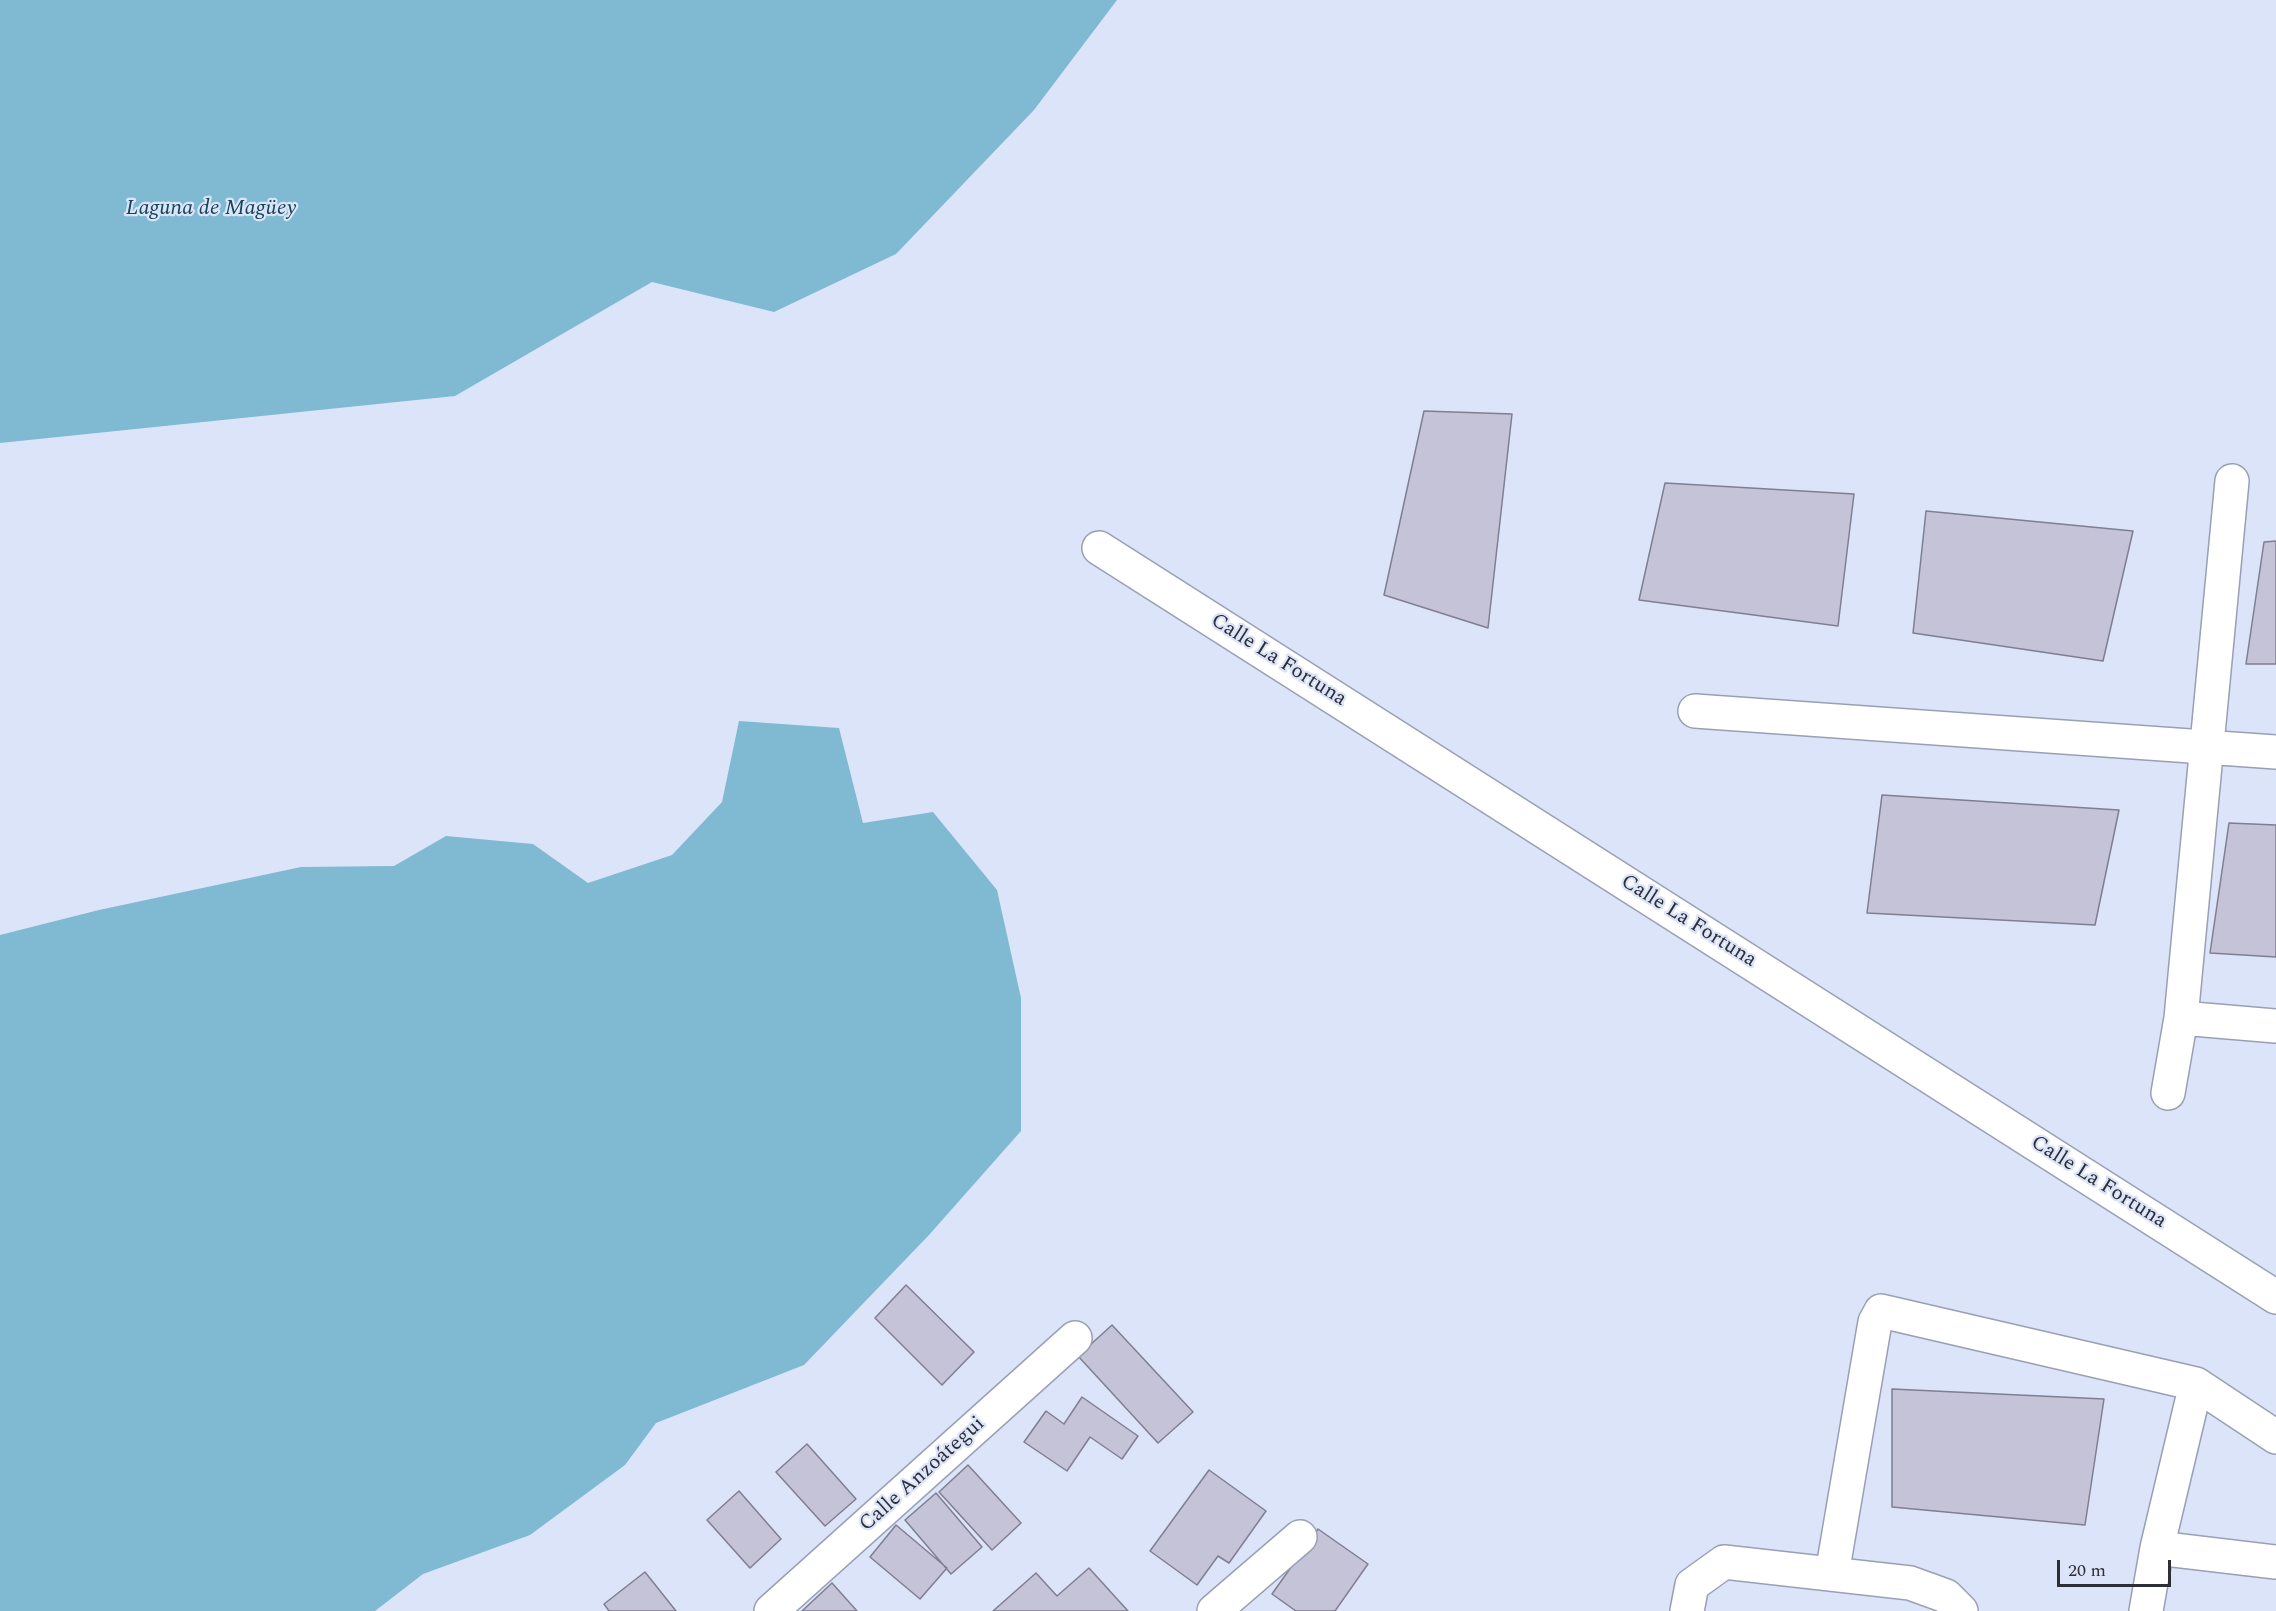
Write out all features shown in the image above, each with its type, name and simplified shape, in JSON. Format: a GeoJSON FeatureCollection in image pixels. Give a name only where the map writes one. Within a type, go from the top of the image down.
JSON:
{"type":"FeatureCollection","features":[{"type":"Feature","properties":{"kind":"street"},"geometry":{"type":"LineString","coordinates":[[2168,1093],[2181,1018],[2232,481]]}},
{"type":"Feature","properties":{"kind":"street","name":"Calle La Fortuna"},"geometry":{"type":"LineString","coordinates":[[1099,548],[2276,1297]]}},
{"type":"Feature","properties":{"kind":"street"},"geometry":{"type":"LineString","coordinates":[[1695,711],[2276,752]]}},
{"type":"Feature","properties":{"kind":"street"},"geometry":{"type":"LineString","coordinates":[[2181,1018],[2276,1026]]}},
{"type":"Feature","properties":{"kind":"street"},"geometry":{"type":"LineString","coordinates":[[1832,1574],[1875,1322],[1881,1311],[2196,1384],[2276,1437]]}},
{"type":"Feature","properties":{"kind":"street","name":"Calle Anzoátegui"},"geometry":{"type":"LineString","coordinates":[[771,1611],[1075,1338]]}},
{"type":"Feature","properties":{"kind":"street"},"geometry":{"type":"LineString","coordinates":[[2146,1611],[2157,1548],[2196,1384]]}},
{"type":"Feature","properties":{"kind":"street"},"geometry":{"type":"LineString","coordinates":[[1214,1611],[1300,1537]]}},
{"type":"Feature","properties":{"kind":"street"},"geometry":{"type":"LineString","coordinates":[[2157,1548],[2276,1562]]}},
{"type":"Feature","properties":{"kind":"street"},"geometry":{"type":"LineString","coordinates":[[1687,1611],[1692,1585],[1724,1562],[1910,1583],[1946,1596],[1961,1611]]}},
{"type":"Feature","properties":{"kind":"water","name":"Laguna de Magüey"},"geometry":{"type":"Polygon","coordinates":[[[0,0],[1117,0],[1034,110],[896,254],[774,312],[652,282],[455,396],[0,443],[0,0]]]}},
{"type":"Feature","properties":{"kind":"water"},"geometry":{"type":"Polygon","coordinates":[[[739,721],[839,728],[863,823],[933,812],[997,890],[1021,998],[1021,1131],[929,1235],[804,1365],[656,1423],[625,1465],[530,1535],[423,1574],[375,1611],[0,1611],[0,935],[99,910],[301,867],[394,866],[446,836],[533,844],[588,883],[672,855],[722,802],[739,721]]]}},
{"type":"Feature","properties":{"kind":"building"},"geometry":{"type":"Polygon","coordinates":[[[1424,411],[1512,414],[1488,628],[1384,595],[1424,411]]]}},
{"type":"Feature","properties":{"kind":"building"},"geometry":{"type":"Polygon","coordinates":[[[1665,483],[1854,494],[1838,626],[1639,600],[1665,483]]]}},
{"type":"Feature","properties":{"kind":"building"},"geometry":{"type":"Polygon","coordinates":[[[1926,511],[2133,531],[2103,661],[1913,633],[1926,511]]]}},
{"type":"Feature","properties":{"kind":"building"},"geometry":{"type":"Polygon","coordinates":[[[2276,541],[2276,664],[2246,664],[2264,542],[2276,541]]]}},
{"type":"Feature","properties":{"kind":"building"},"geometry":{"type":"Polygon","coordinates":[[[1882,795],[2119,810],[2095,925],[1867,913],[1882,795]]]}},
{"type":"Feature","properties":{"kind":"building"},"geometry":{"type":"Polygon","coordinates":[[[2229,823],[2276,825],[2276,957],[2210,953],[2229,823]]]}},
{"type":"Feature","properties":{"kind":"building"},"geometry":{"type":"Polygon","coordinates":[[[906,1285],[974,1352],[942,1385],[875,1318],[906,1285]]]}},
{"type":"Feature","properties":{"kind":"building"},"geometry":{"type":"Polygon","coordinates":[[[1112,1325],[1193,1412],[1158,1443],[1078,1356],[1112,1325]]]}},
{"type":"Feature","properties":{"kind":"building"},"geometry":{"type":"Polygon","coordinates":[[[1892,1389],[2104,1399],[2085,1525],[1892,1507],[1892,1389]]]}},
{"type":"Feature","properties":{"kind":"building"},"geometry":{"type":"Polygon","coordinates":[[[1082,1397],[1138,1436],[1122,1459],[1090,1437],[1067,1471],[1024,1442],[1046,1411],[1064,1424],[1082,1397]]]}},
{"type":"Feature","properties":{"kind":"building"},"geometry":{"type":"Polygon","coordinates":[[[807,1444],[856,1499],[825,1526],[776,1472],[807,1444]]]}},
{"type":"Feature","properties":{"kind":"building"},"geometry":{"type":"Polygon","coordinates":[[[968,1465],[1021,1523],[992,1550],[939,1492],[968,1465]]]}},
{"type":"Feature","properties":{"kind":"building"},"geometry":{"type":"Polygon","coordinates":[[[1209,1470],[1266,1511],[1229,1563],[1218,1556],[1197,1585],[1150,1551],[1209,1470]]]}},
{"type":"Feature","properties":{"kind":"building"},"geometry":{"type":"Polygon","coordinates":[[[739,1491],[781,1539],[750,1568],[707,1520],[739,1491]]]}},
{"type":"Feature","properties":{"kind":"building"},"geometry":{"type":"Polygon","coordinates":[[[936,1493],[982,1547],[951,1574],[905,1520],[936,1493]]]}},
{"type":"Feature","properties":{"kind":"building"},"geometry":{"type":"Polygon","coordinates":[[[896,1525],[947,1568],[920,1599],[870,1557],[896,1525]]]}},
{"type":"Feature","properties":{"kind":"building"},"geometry":{"type":"Polygon","coordinates":[[[1318,1529],[1368,1564],[1335,1611],[1296,1611],[1272,1594],[1318,1529]]]}},
{"type":"Feature","properties":{"kind":"building"},"geometry":{"type":"Polygon","coordinates":[[[1089,1568],[1128,1611],[993,1611],[1036,1573],[1057,1596],[1089,1568]]]}},
{"type":"Feature","properties":{"kind":"building"},"geometry":{"type":"Polygon","coordinates":[[[645,1572],[676,1611],[609,1611],[604,1604],[645,1572]]]}},
{"type":"Feature","properties":{"kind":"building"},"geometry":{"type":"Polygon","coordinates":[[[832,1583],[857,1611],[802,1611],[832,1583]]]}}]}
